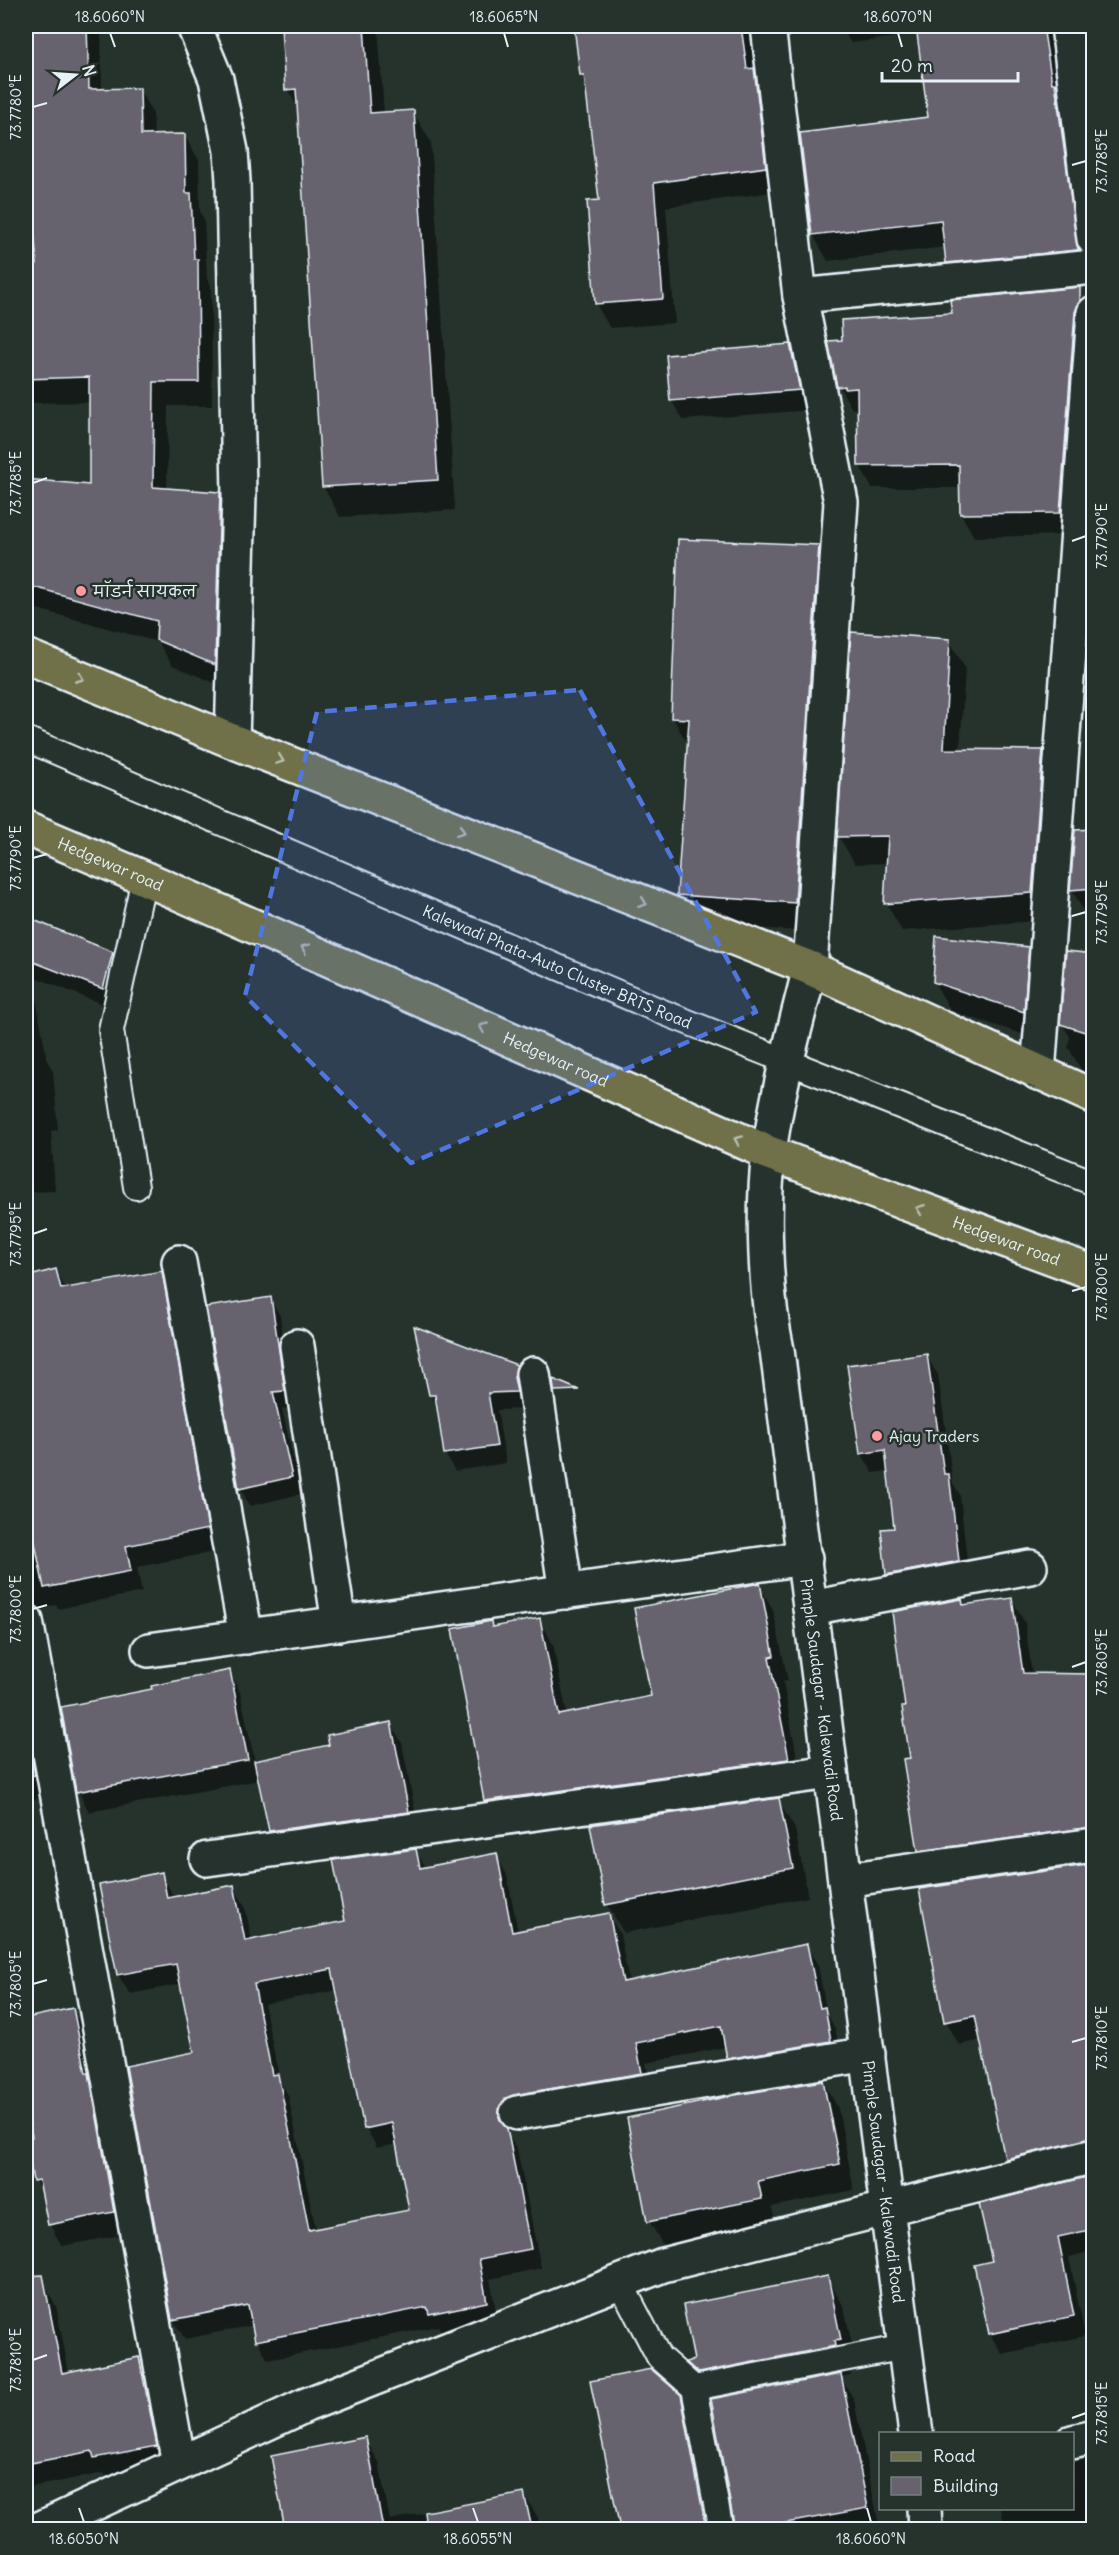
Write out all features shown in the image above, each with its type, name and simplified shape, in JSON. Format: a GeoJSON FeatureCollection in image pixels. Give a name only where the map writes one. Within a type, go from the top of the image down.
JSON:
{"type":"FeatureCollection","features":[{"type":"Feature","properties":{"kind":"main road"},"geometry":{"type":"LineString","coordinates":[[26,656],[232,741],[810,968],[1094,1097]]}},
{"type":"Feature","properties":{"kind":"main road","name":"Hedgewar road"},"geometry":{"type":"LineString","coordinates":[[26,828],[769,1153],[1094,1273]]}},
{"type":"Feature","properties":{"kind":"street"},"geometry":{"type":"LineString","coordinates":[[194,26],[216,79],[231,151],[233,181],[239,495],[232,741]]}},
{"type":"Feature","properties":{"kind":"street","name":"Pimple Saudagar - Kalewadi Road"},"geometry":{"type":"LineString","coordinates":[[768,26],[800,296],[841,502],[810,968],[787,1060],[769,1153],[766,1223],[771,1324],[805,1558],[830,1772],[916,2432]]}},
{"type":"Feature","properties":{"kind":"street"},"geometry":{"type":"LineString","coordinates":[[1068,26],[1094,239]]}},
{"type":"Feature","properties":{"kind":"street"},"geometry":{"type":"LineString","coordinates":[[800,296],[1094,267]]}},
{"type":"Feature","properties":{"kind":"street"},"geometry":{"type":"LineString","coordinates":[[1038,1073],[1094,313]]}},
{"type":"Feature","properties":{"kind":"street"},"geometry":{"type":"LineString","coordinates":[[179,1262],[246,1637]]}},
{"type":"Feature","properties":{"kind":"street"},"geometry":{"type":"LineString","coordinates":[[297,1346],[339,1624]]}},
{"type":"Feature","properties":{"kind":"street"},"geometry":{"type":"LineString","coordinates":[[533,1374],[566,1592]]}},
{"type":"Feature","properties":{"kind":"street"},"geometry":{"type":"LineString","coordinates":[[149,1650],[805,1558]]}},
{"type":"Feature","properties":{"kind":"street"},"geometry":{"type":"LineString","coordinates":[[810,1608],[1030,1567]]}},
{"type":"Feature","properties":{"kind":"street"},"geometry":{"type":"LineString","coordinates":[[26,1621],[179,2464]]}},
{"type":"Feature","properties":{"kind":"street"},"geometry":{"type":"LineString","coordinates":[[207,1859],[830,1772]]}},
{"type":"Feature","properties":{"kind":"street"},"geometry":{"type":"LineString","coordinates":[[845,1880],[1094,1845]]}},
{"type":"Feature","properties":{"kind":"street"},"geometry":{"type":"LineString","coordinates":[[517,2113],[868,2054]]}},
{"type":"Feature","properties":{"kind":"street"},"geometry":{"type":"LineString","coordinates":[[37,2529],[306,2405],[663,2265],[1094,2156]]}},
{"type":"Feature","properties":{"kind":"street"},"geometry":{"type":"LineString","coordinates":[[1074,2442],[1094,2437]]}},
{"type":"Feature","properties":{"kind":"lane","name":"Kalewadi Phata-Auto Cluster BRTS Road"},"geometry":{"type":"LineString","coordinates":[[26,739],[665,1013],[1094,1183]]}},
{"type":"Feature","properties":{"kind":"lane"},"geometry":{"type":"LineString","coordinates":[[136,1187],[111,1030],[144,878]]}},
{"type":"Feature","properties":{"kind":"lane"},"geometry":{"type":"LineString","coordinates":[[620,2282],[659,2357],[694,2388],[721,2529]]}},
{"type":"Feature","properties":{"kind":"lane"},"geometry":{"type":"LineString","coordinates":[[694,2388],[905,2347]]}},
{"type":"Feature","properties":{"kind":"highlighted area"},"geometry":{"type":"Polygon","coordinates":[[[580,690],[756,1012],[411,1163],[245,996],[317,712],[580,690]]]}},
{"type":"Feature","properties":{"kind":"building"},"geometry":{"type":"Polygon","coordinates":[[[26,26],[87,26],[89,89],[140,88],[141,135],[185,134],[186,193],[191,193],[194,259],[198,259],[199,382],[154,382],[153,487],[220,492],[215,665],[156,640],[157,621],[26,585],[26,479],[89,485],[89,377],[26,379],[26,264],[37,264],[26,139],[26,26]]]}},
{"type":"Feature","properties":{"kind":"building"},"geometry":{"type":"Polygon","coordinates":[[[281,26],[364,26],[370,113],[414,110],[438,480],[322,487],[296,89],[285,90],[281,26]]]}},
{"type":"Feature","properties":{"kind":"building"},"geometry":{"type":"Polygon","coordinates":[[[574,26],[741,26],[747,69],[754,68],[766,167],[654,183],[663,299],[595,304],[587,201],[599,200],[584,75],[580,75],[574,26]]]}},
{"type":"Feature","properties":{"kind":"building"},"geometry":{"type":"Polygon","coordinates":[[[916,26],[1043,26],[1052,83],[1055,83],[1078,250],[946,263],[941,220],[812,235],[800,133],[928,117],[916,26]]]}},
{"type":"Feature","properties":{"kind":"building"},"geometry":{"type":"Polygon","coordinates":[[[1080,287],[1080,301],[1075,312],[1060,513],[960,514],[959,465],[858,466],[857,388],[837,387],[828,341],[842,340],[841,320],[952,313],[950,300],[1080,287]]]}},
{"type":"Feature","properties":{"kind":"building"},"geometry":{"type":"Polygon","coordinates":[[[790,344],[800,390],[670,401],[666,355],[790,344]]]}},
{"type":"Feature","properties":{"kind":"building"},"geometry":{"type":"Polygon","coordinates":[[[678,539],[819,545],[795,903],[677,895],[689,719],[671,718],[678,539]]]}},
{"type":"Feature","properties":{"kind":"building"},"geometry":{"type":"Polygon","coordinates":[[[851,632],[950,639],[944,749],[1043,750],[1032,893],[884,904],[888,836],[837,837],[851,632]]]}},
{"type":"Feature","properties":{"kind":"building"},"geometry":{"type":"Polygon","coordinates":[[[1094,829],[1094,888],[1070,890],[1075,830],[1094,829]]]}},
{"type":"Feature","properties":{"kind":"building"},"geometry":{"type":"Polygon","coordinates":[[[26,917],[113,952],[103,989],[26,959],[26,917]]]}},
{"type":"Feature","properties":{"kind":"building"},"geometry":{"type":"Polygon","coordinates":[[[936,936],[1029,947],[1024,1012],[933,982],[936,936]]]}},
{"type":"Feature","properties":{"kind":"building"},"geometry":{"type":"Polygon","coordinates":[[[1066,951],[1094,954],[1094,1035],[1060,1024],[1066,951]]]}},
{"type":"Feature","properties":{"kind":"building"},"geometry":{"type":"Polygon","coordinates":[[[56,1269],[61,1289],[162,1271],[208,1529],[126,1546],[131,1571],[44,1588],[31,1523],[26,1524],[26,1277],[56,1269]]]}},
{"type":"Feature","properties":{"kind":"building"},"geometry":{"type":"Polygon","coordinates":[[[271,1297],[285,1391],[273,1392],[292,1477],[239,1489],[206,1307],[271,1297]]]}},
{"type":"Feature","properties":{"kind":"building"},"geometry":{"type":"Polygon","coordinates":[[[414,1326],[517,1365],[514,1377],[517,1392],[488,1393],[497,1446],[444,1454],[435,1395],[429,1395],[414,1326]]]}},
{"type":"Feature","properties":{"kind":"building"},"geometry":{"type":"Polygon","coordinates":[[[927,1354],[944,1474],[949,1474],[959,1561],[886,1575],[881,1529],[894,1528],[885,1450],[860,1454],[847,1365],[927,1354]]]}},
{"type":"Feature","properties":{"kind":"building"},"geometry":{"type":"Polygon","coordinates":[[[553,1379],[579,1390],[554,1391],[553,1379]]]}},
{"type":"Feature","properties":{"kind":"building"},"geometry":{"type":"Polygon","coordinates":[[[760,1583],[774,1656],[769,1657],[789,1759],[484,1801],[452,1629],[491,1621],[492,1627],[540,1618],[559,1715],[651,1696],[634,1608],[760,1583]]]}},
{"type":"Feature","properties":{"kind":"building"},"geometry":{"type":"Polygon","coordinates":[[[1012,1598],[1023,1673],[1094,1674],[1094,1827],[918,1851],[903,1759],[910,1758],[892,1612],[962,1599],[963,1605],[1012,1598]]]}},
{"type":"Feature","properties":{"kind":"building"},"geometry":{"type":"Polygon","coordinates":[[[230,1670],[248,1760],[76,1792],[61,1707],[152,1689],[151,1686],[230,1670]]]}},
{"type":"Feature","properties":{"kind":"building"},"geometry":{"type":"Polygon","coordinates":[[[391,1722],[409,1812],[269,1831],[254,1761],[329,1745],[327,1735],[391,1722]]]}},
{"type":"Feature","properties":{"kind":"building"},"geometry":{"type":"Polygon","coordinates":[[[26,1727],[35,1775],[26,1777],[26,1727]]]}},
{"type":"Feature","properties":{"kind":"building"},"geometry":{"type":"Polygon","coordinates":[[[779,1798],[793,1868],[605,1905],[590,1825],[779,1798]]]}},
{"type":"Feature","properties":{"kind":"building"},"geometry":{"type":"Polygon","coordinates":[[[416,1849],[420,1868],[497,1853],[512,1932],[609,1913],[623,1982],[807,1944],[820,2008],[825,2007],[831,2041],[727,2059],[721,2026],[636,2043],[642,2073],[506,2098],[500,2106],[499,2117],[507,2128],[531,2249],[479,2259],[487,2302],[429,2314],[427,2307],[255,2341],[248,2305],[172,2320],[126,2066],[194,2052],[176,1964],[117,1975],[99,1885],[162,1872],[167,1898],[234,1885],[245,1941],[345,1921],[333,1860],[416,1849]],[[332,1969],[254,1984],[272,2075],[278,2074],[309,2230],[409,2210],[392,2123],[364,2129],[332,1969]]]}},
{"type":"Feature","properties":{"kind":"building"},"geometry":{"type":"Polygon","coordinates":[[[1094,1864],[1094,2138],[1005,2159],[975,2016],[944,2022],[919,1889],[1094,1864]]]}},
{"type":"Feature","properties":{"kind":"building"},"geometry":{"type":"Polygon","coordinates":[[[73,2008],[86,2073],[89,2073],[114,2212],[48,2225],[39,2180],[33,2181],[26,2142],[26,2138],[32,2137],[26,2103],[26,2018],[73,2008]]]}},
{"type":"Feature","properties":{"kind":"building"},"geometry":{"type":"Polygon","coordinates":[[[823,2081],[840,2164],[758,2181],[762,2199],[647,2222],[627,2118],[735,2095],[823,2081]]]}},
{"type":"Feature","properties":{"kind":"building"},"geometry":{"type":"Polygon","coordinates":[[[1094,2175],[1094,2229],[1058,2237],[1074,2316],[989,2334],[974,2265],[992,2261],[979,2204],[1094,2175]]]}},
{"type":"Feature","properties":{"kind":"building"},"geometry":{"type":"Polygon","coordinates":[[[43,2275],[62,2373],[139,2357],[157,2446],[94,2458],[92,2451],[26,2464],[26,2276],[43,2275]]]}},
{"type":"Feature","properties":{"kind":"building"},"geometry":{"type":"Polygon","coordinates":[[[828,2276],[841,2340],[834,2341],[835,2346],[698,2373],[686,2362],[694,2360],[683,2305],[828,2276]]]}},
{"type":"Feature","properties":{"kind":"building"},"geometry":{"type":"Polygon","coordinates":[[[651,2369],[681,2395],[706,2529],[620,2529],[590,2381],[651,2369]]]}},
{"type":"Feature","properties":{"kind":"building"},"geometry":{"type":"Polygon","coordinates":[[[841,2374],[868,2508],[754,2529],[735,2529],[711,2399],[841,2374]]]}},
{"type":"Feature","properties":{"kind":"building"},"geometry":{"type":"Polygon","coordinates":[[[366,2437],[383,2529],[285,2529],[271,2456],[366,2437]]]}},
{"type":"Feature","properties":{"kind":"building"},"geometry":{"type":"Polygon","coordinates":[[[524,2493],[532,2529],[427,2529],[425,2512],[524,2493]]]}},
{"type":"Feature","properties":{"kind":"place","name":"मॉडर्न सायकल"},"geometry":{"type":"Point","coordinates":[81,591]}},
{"type":"Feature","properties":{"kind":"place","name":"Ajay Traders"},"geometry":{"type":"Point","coordinates":[877,1436]}}]}
